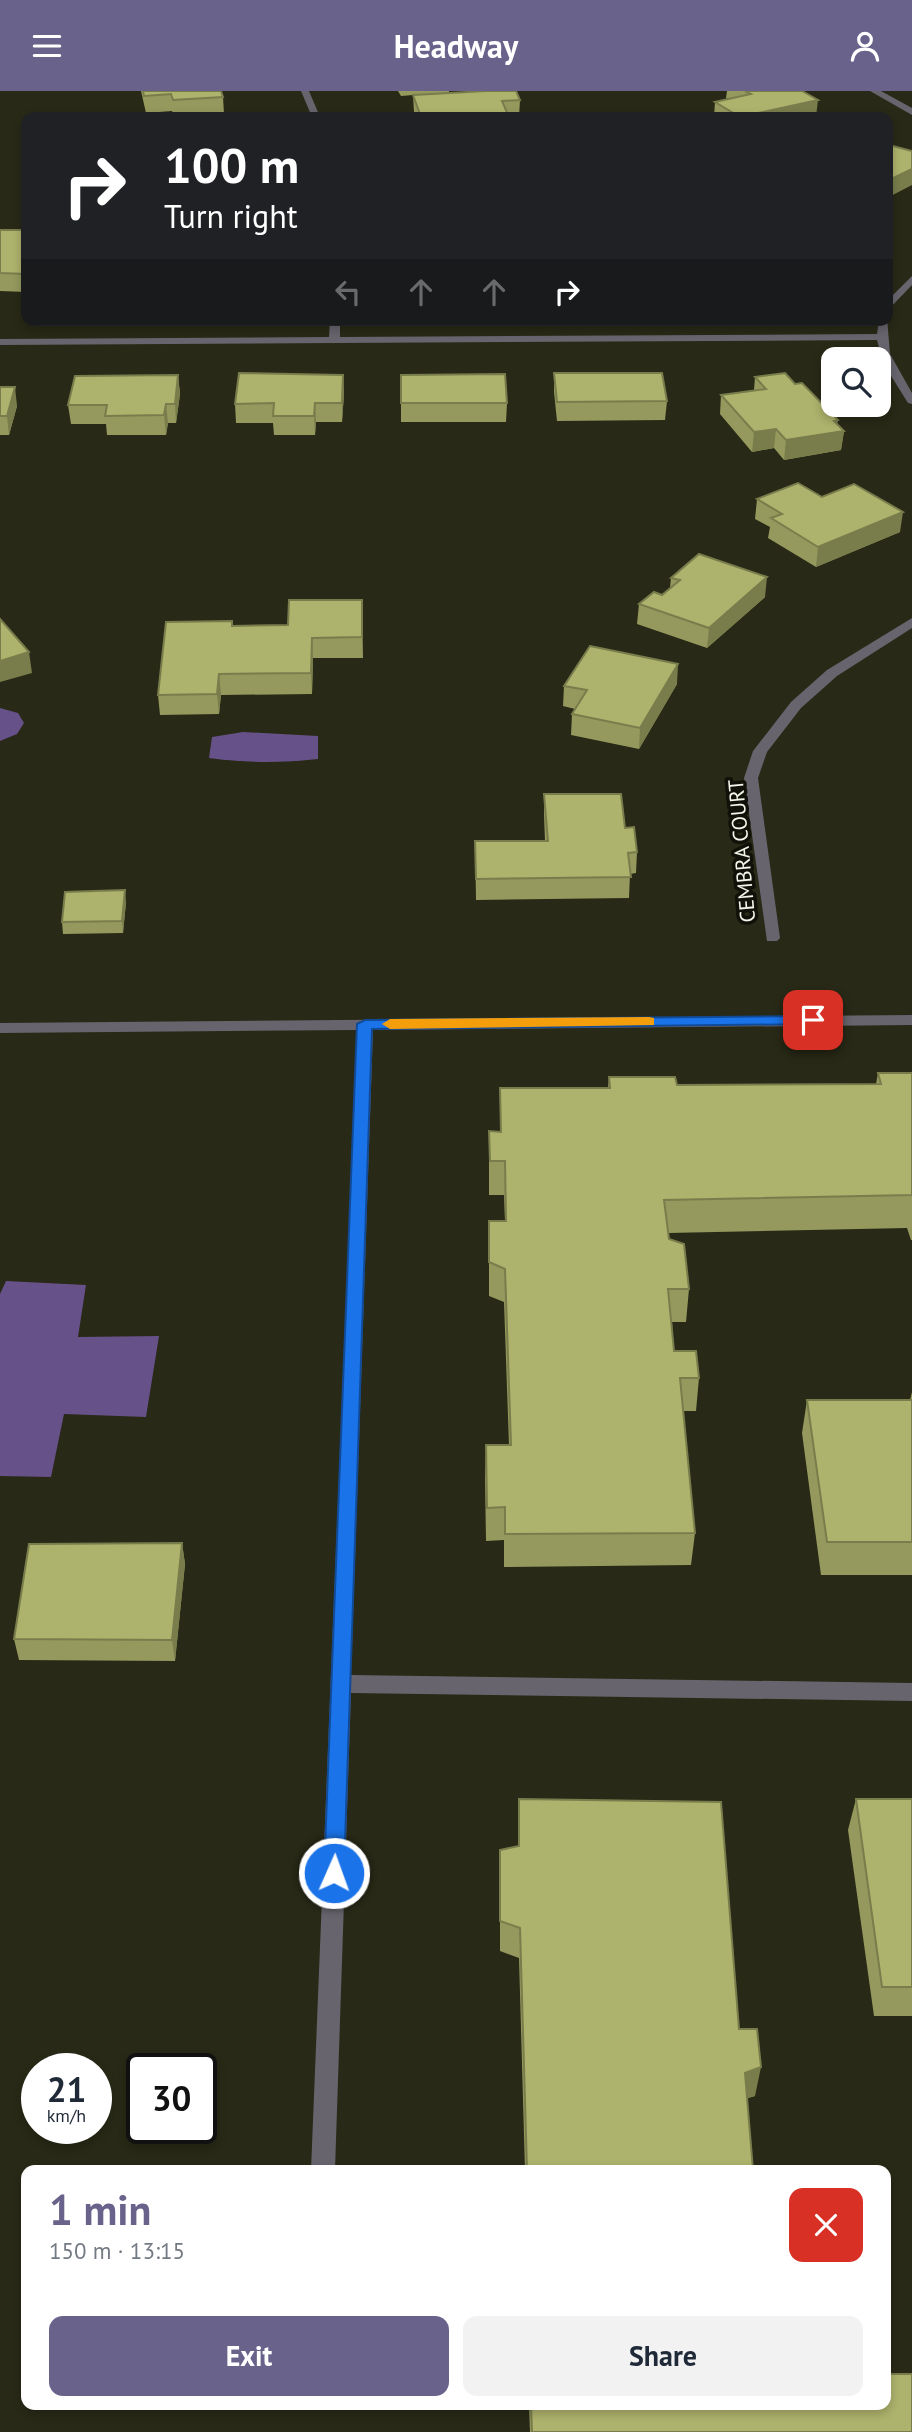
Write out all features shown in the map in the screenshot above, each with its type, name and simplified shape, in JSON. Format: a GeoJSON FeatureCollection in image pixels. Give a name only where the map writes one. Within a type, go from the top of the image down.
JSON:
{"type":"FeatureCollection","features":[{"type":"Feature","properties":{"kind":"street"},"geometry":{"type":"LineString","coordinates":[[305,91],[314,112]]}},
{"type":"Feature","properties":{"kind":"street"},"geometry":{"type":"LineString","coordinates":[[874,91],[912,112]]}},
{"type":"Feature","properties":{"kind":"street"},"geometry":{"type":"LineString","coordinates":[[893,301],[912,279]]}},
{"type":"Feature","properties":{"kind":"street"},"geometry":{"type":"LineString","coordinates":[[334,340],[335,326]]}},
{"type":"Feature","properties":{"kind":"street"},"geometry":{"type":"LineString","coordinates":[[883,326],[881,337],[885,359],[912,401]]}},
{"type":"Feature","properties":{"kind":"street"},"geometry":{"type":"LineString","coordinates":[[0,342],[881,337]]}},
{"type":"Feature","properties":{"kind":"street","name":"CEMBRA COURT"},"geometry":{"type":"LineString","coordinates":[[772,939],[751,778],[760,751],[796,705],[832,673],[912,622]]}},
{"type":"Feature","properties":{"kind":"street"},"geometry":{"type":"LineString","coordinates":[[0,1028],[912,1020]]}},
{"type":"Feature","properties":{"kind":"street"},"geometry":{"type":"LineString","coordinates":[[323,2165],[365,1024]]}},
{"type":"Feature","properties":{"kind":"street"},"geometry":{"type":"LineString","coordinates":[[341,1684],[912,1692]]}},
{"type":"Feature","properties":{"kind":"shaded area"},"geometry":{"type":"Polygon","coordinates":[[[0,708],[18,713],[24,723],[17,734],[0,741],[0,708]]]}},
{"type":"Feature","properties":{"kind":"shaded area"},"geometry":{"type":"Polygon","coordinates":[[[243,732],[318,736],[318,759],[264,762],[209,758],[212,737],[243,732]]]}},
{"type":"Feature","properties":{"kind":"shaded area"},"geometry":{"type":"Polygon","coordinates":[[[6,1281],[86,1285],[78,1337],[159,1336],[146,1417],[64,1414],[51,1477],[0,1476],[0,1294],[6,1281]]]}},
{"type":"Feature","properties":{"kind":"building"},"geometry":{"type":"Polygon","coordinates":[[[143,91],[221,91],[223,97],[173,100],[171,94],[144,96],[143,91]]]}},
{"type":"Feature","properties":{"kind":"building"},"geometry":{"type":"Polygon","coordinates":[[[516,91],[520,100],[502,101],[507,112],[419,112],[413,95],[516,91]]]}},
{"type":"Feature","properties":{"kind":"building"},"geometry":{"type":"Polygon","coordinates":[[[745,91],[802,91],[818,100],[763,112],[732,112],[715,102],[751,94],[745,91]]]}},
{"type":"Feature","properties":{"kind":"building"},"geometry":{"type":"Polygon","coordinates":[[[893,146],[912,151],[912,169],[893,178],[893,146]]]}},
{"type":"Feature","properties":{"kind":"building"},"geometry":{"type":"Polygon","coordinates":[[[0,230],[21,230],[21,274],[0,273],[0,230]]]}},
{"type":"Feature","properties":{"kind":"building"},"geometry":{"type":"Polygon","coordinates":[[[239,373],[343,375],[342,403],[315,403],[314,416],[273,416],[274,403],[235,404],[239,373]]]}},
{"type":"Feature","properties":{"kind":"building"},"geometry":{"type":"Polygon","coordinates":[[[554,373],[662,373],[667,401],[557,402],[554,373]]]}},
{"type":"Feature","properties":{"kind":"building"},"geometry":{"type":"Polygon","coordinates":[[[785,373],[795,384],[802,383],[821,403],[821,417],[835,417],[838,420],[834,421],[844,431],[786,440],[776,429],[754,432],[721,395],[766,389],[755,377],[785,373]]]}},
{"type":"Feature","properties":{"kind":"building"},"geometry":{"type":"Polygon","coordinates":[[[505,374],[507,403],[401,403],[401,375],[505,374]]]}},
{"type":"Feature","properties":{"kind":"building"},"geometry":{"type":"Polygon","coordinates":[[[178,375],[175,404],[166,404],[164,415],[105,416],[107,405],[68,405],[75,376],[178,375]]]}},
{"type":"Feature","properties":{"kind":"building"},"geometry":{"type":"Polygon","coordinates":[[[0,387],[15,387],[7,416],[0,416],[0,387]]]}},
{"type":"Feature","properties":{"kind":"building"},"geometry":{"type":"Polygon","coordinates":[[[798,483],[822,497],[854,484],[903,512],[818,547],[771,518],[782,514],[757,499],[798,483]]]}},
{"type":"Feature","properties":{"kind":"building"},"geometry":{"type":"Polygon","coordinates":[[[699,554],[767,577],[709,628],[639,604],[654,592],[662,595],[680,580],[671,578],[699,554]]]}},
{"type":"Feature","properties":{"kind":"building"},"geometry":{"type":"Polygon","coordinates":[[[289,600],[362,600],[362,637],[312,638],[311,673],[219,674],[217,694],[158,695],[166,622],[232,621],[232,626],[288,625],[289,600]]]}},
{"type":"Feature","properties":{"kind":"building"},"geometry":{"type":"Polygon","coordinates":[[[0,619],[29,652],[0,661],[0,619]]]}},
{"type":"Feature","properties":{"kind":"building"},"geometry":{"type":"Polygon","coordinates":[[[590,646],[678,664],[640,728],[572,714],[587,690],[564,686],[590,646]]]}},
{"type":"Feature","properties":{"kind":"building"},"geometry":{"type":"Polygon","coordinates":[[[544,794],[621,794],[625,828],[634,827],[637,852],[628,853],[631,877],[476,879],[475,841],[548,841],[544,794]]]}},
{"type":"Feature","properties":{"kind":"building"},"geometry":{"type":"Polygon","coordinates":[[[125,890],[122,921],[62,922],[65,892],[125,890]]]}},
{"type":"Feature","properties":{"kind":"building"},"geometry":{"type":"Polygon","coordinates":[[[878,1073],[912,1073],[912,1195],[664,1200],[669,1239],[684,1244],[689,1289],[668,1289],[674,1351],[696,1351],[699,1378],[680,1378],[695,1533],[505,1534],[505,1507],[487,1508],[486,1445],[511,1445],[505,1269],[489,1262],[489,1221],[506,1221],[505,1161],[490,1161],[489,1131],[501,1132],[500,1088],[610,1088],[609,1077],[675,1077],[677,1085],[881,1084],[878,1073]]]}},
{"type":"Feature","properties":{"kind":"building"},"geometry":{"type":"Polygon","coordinates":[[[807,1400],[912,1400],[912,1542],[827,1542],[807,1400]]]}},
{"type":"Feature","properties":{"kind":"building"},"geometry":{"type":"Polygon","coordinates":[[[182,1543],[172,1640],[14,1639],[29,1544],[182,1543]]]}},
{"type":"Feature","properties":{"kind":"building"},"geometry":{"type":"Polygon","coordinates":[[[519,1799],[721,1802],[739,2029],[757,2029],[761,2067],[745,2073],[753,2165],[527,2165],[520,1928],[500,1921],[500,1850],[519,1846],[519,1799]]]}},
{"type":"Feature","properties":{"kind":"building"},"geometry":{"type":"Polygon","coordinates":[[[856,1799],[912,1799],[912,1987],[882,1987],[856,1799]]]}},
{"type":"Feature","properties":{"kind":"building"},"geometry":{"type":"Polygon","coordinates":[[[891,2374],[912,2374],[912,2432],[532,2432],[531,2410],[891,2410],[891,2374]]]}},
{"type":"Feature","properties":{"kind":"slow traffic"},"geometry":{"type":"LineString","coordinates":[[390,1024],[649,1022]]}},
{"type":"Feature","properties":{"kind":"route"},"geometry":{"type":"LineString","coordinates":[[334,1873],[365,1024],[813,1020]]}}]}
